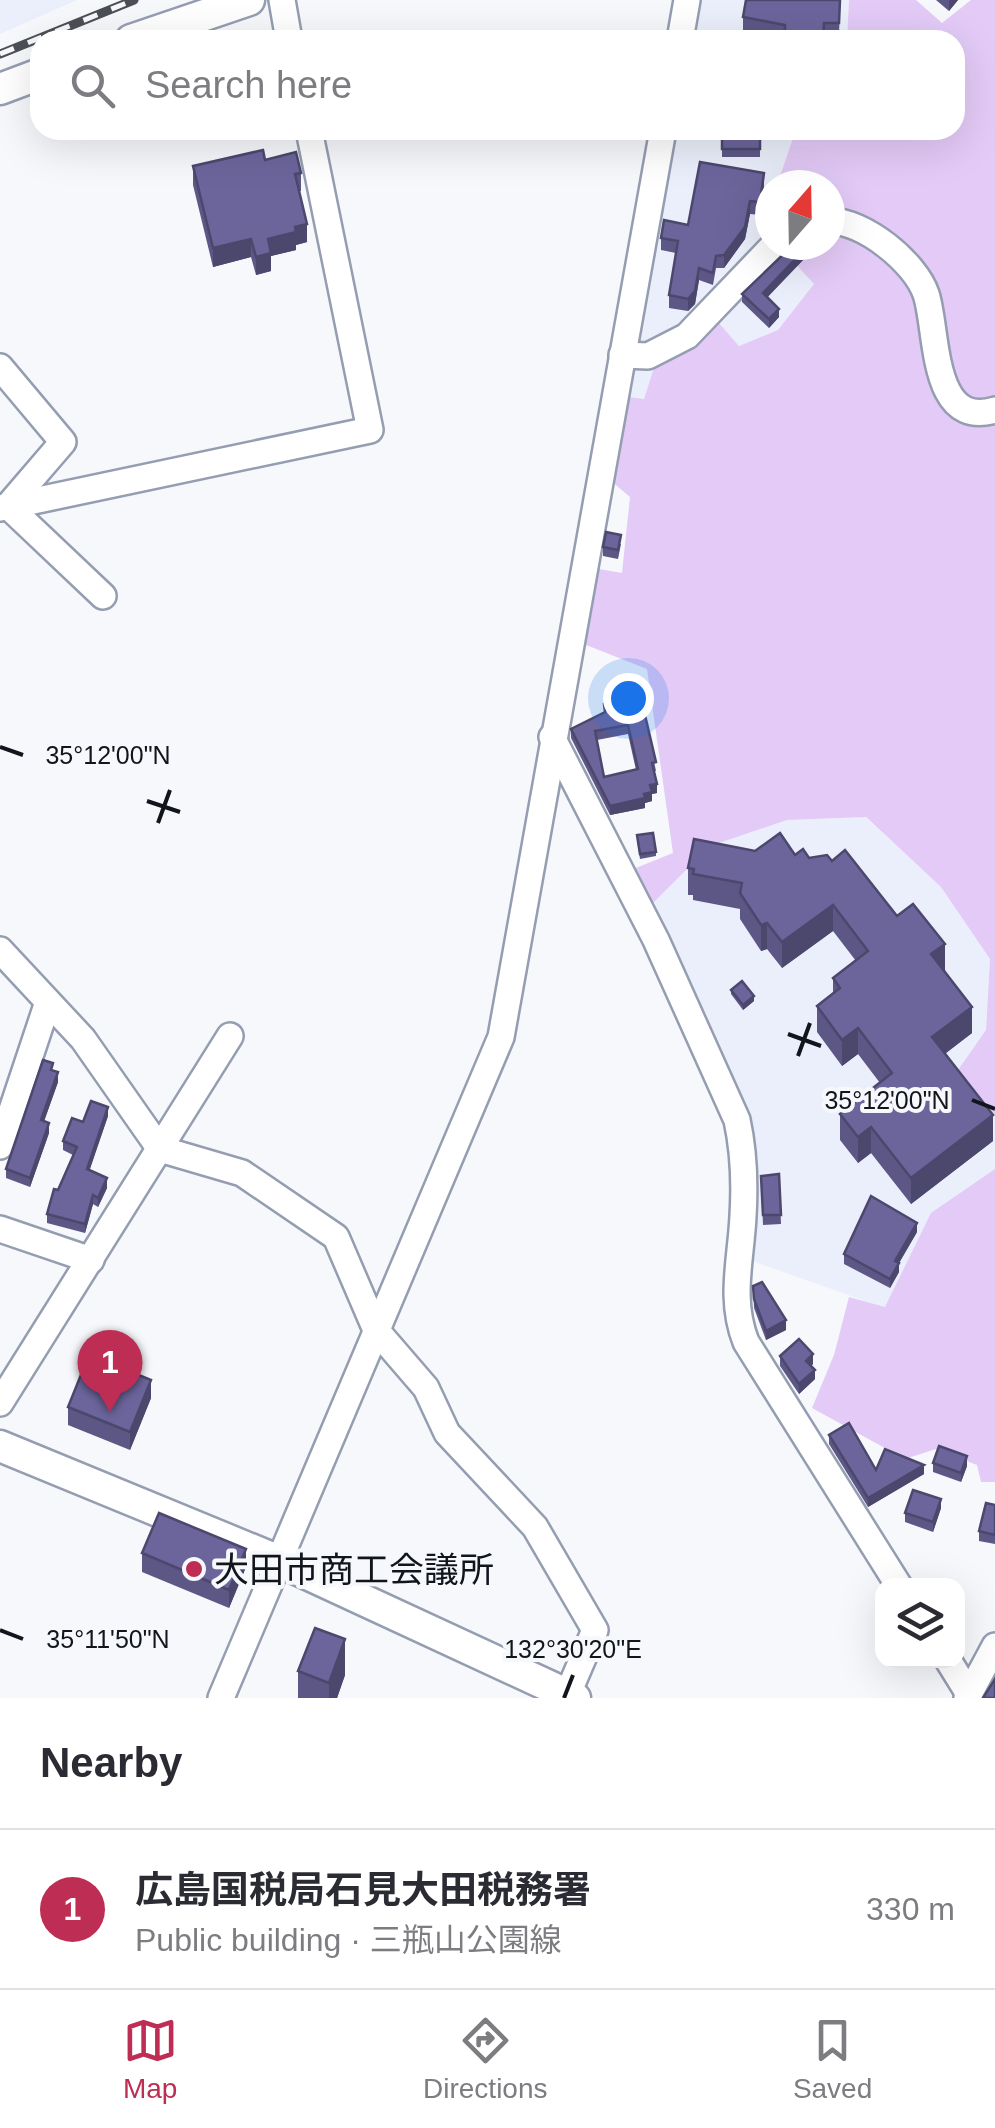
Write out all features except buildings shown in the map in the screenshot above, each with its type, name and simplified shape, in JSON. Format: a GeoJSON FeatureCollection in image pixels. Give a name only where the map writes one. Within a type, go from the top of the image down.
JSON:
{"type":"FeatureCollection","features":[{"type":"Feature","properties":{"kind":"main road"},"geometry":{"type":"LineString","coordinates":[[160,30],[249,0]]}},
{"type":"Feature","properties":{"kind":"main road"},"geometry":{"type":"LineString","coordinates":[[0,88],[30,78]]}},
{"type":"Feature","properties":{"kind":"main road"},"geometry":{"type":"LineString","coordinates":[[0,1446],[277,1560],[570,1697]]}},
{"type":"Feature","properties":{"kind":"street"},"geometry":{"type":"LineString","coordinates":[[282,0],[287,30]]}},
{"type":"Feature","properties":{"kind":"street"},"geometry":{"type":"LineString","coordinates":[[682,30],[687,0]]}},
{"type":"Feature","properties":{"kind":"street"},"geometry":{"type":"LineString","coordinates":[[4,507],[370,430],[311,140]]}},
{"type":"Feature","properties":{"kind":"street"},"geometry":{"type":"LineString","coordinates":[[221,1698],[501,1037],[662,140]]}},
{"type":"Feature","properties":{"kind":"street"},"geometry":{"type":"LineString","coordinates":[[845,225],[862,228],[916,275],[926,293],[941,378],[958,404],[966,411],[995,410]]}},
{"type":"Feature","properties":{"kind":"street"},"geometry":{"type":"LineString","coordinates":[[622,355],[648,356],[687,336],[760,260]]}},
{"type":"Feature","properties":{"kind":"street"},"geometry":{"type":"LineString","coordinates":[[0,367],[63,442],[4,507]]}},
{"type":"Feature","properties":{"kind":"street"},"geometry":{"type":"LineString","coordinates":[[4,507],[103,596]]}},
{"type":"Feature","properties":{"kind":"street"},"geometry":{"type":"LineString","coordinates":[[552,737],[656,940],[737,1120],[744,1152],[736,1301],[746,1342],[895,1578]]}},
{"type":"Feature","properties":{"kind":"street"},"geometry":{"type":"LineString","coordinates":[[0,950],[82,1039],[160,1148],[242,1173],[336,1237],[376,1330],[426,1388],[447,1433],[535,1527],[595,1630],[570,1697]]}},
{"type":"Feature","properties":{"kind":"street"},"geometry":{"type":"LineString","coordinates":[[0,1146],[48,1002]]}},
{"type":"Feature","properties":{"kind":"street"},"geometry":{"type":"LineString","coordinates":[[0,1402],[230,1036]]}},
{"type":"Feature","properties":{"kind":"street"},"geometry":{"type":"LineString","coordinates":[[0,1229],[91,1260]]}},
{"type":"Feature","properties":{"kind":"street"},"geometry":{"type":"LineString","coordinates":[[968,1696],[995,1646]]}},
{"type":"Feature","properties":{"kind":"street"},"geometry":{"type":"LineString","coordinates":[[952,1668],[968,1696]]}},
{"type":"Feature","properties":{"kind":"shaded area"},"geometry":{"type":"Polygon","coordinates":[[[0,0],[77,0],[0,34],[0,0]]]}},
{"type":"Feature","properties":{"kind":"shaded area"},"geometry":{"type":"Polygon","coordinates":[[[700,0],[849,0],[848,30],[695,30],[700,0]]]}},
{"type":"Feature","properties":{"kind":"shaded area"},"geometry":{"type":"Polygon","coordinates":[[[849,0],[916,0],[942,23],[971,0],[995,0],[995,1116],[958,1070],[986,1030],[990,959],[941,887],[866,817],[787,820],[710,846],[648,908],[626,872],[673,853],[647,669],[581,643],[593,568],[622,573],[630,497],[610,480],[628,397],[644,399],[659,352],[704,306],[739,346],[778,330],[814,284],[792,260],[845,260],[845,170],[782,170],[792,140],[965,140],[965,30],[848,30],[849,0]]]}},
{"type":"Feature","properties":{"kind":"shaded area"},"geometry":{"type":"Polygon","coordinates":[[[674,140],[792,140],[782,170],[755,170],[755,260],[792,260],[815,284],[778,330],[739,346],[704,306],[659,352],[644,399],[628,397],[674,140]]]}},
{"type":"Feature","properties":{"kind":"shaded area"},"geometry":{"type":"Polygon","coordinates":[[[865,817],[941,887],[990,959],[986,1030],[958,1070],[995,1116],[995,1169],[931,1214],[885,1308],[744,1258],[751,1140],[648,908],[709,846],[787,820],[865,817]]]}},
{"type":"Feature","properties":{"kind":"shaded area"},"geometry":{"type":"Polygon","coordinates":[[[995,1169],[995,1482],[981,1482],[977,1465],[936,1449],[905,1459],[812,1408],[834,1355],[849,1297],[885,1307],[931,1213],[995,1169]]]}},
{"type":"Feature","properties":{"kind":"railway"},"geometry":{"type":"LineString","coordinates":[[60,30],[134,0]]}},
{"type":"Feature","properties":{"kind":"railway"},"geometry":{"type":"LineString","coordinates":[[0,54],[30,42]]}},
{"type":"Feature","properties":{"kind":"place","name":"広島国税局石見大田税務署"},"geometry":{"type":"Point","coordinates":[110,1412]}},
{"type":"Feature","properties":{"kind":"place","name":"大田市商工会議所"},"geometry":{"type":"Point","coordinates":[194,1569]}}]}
